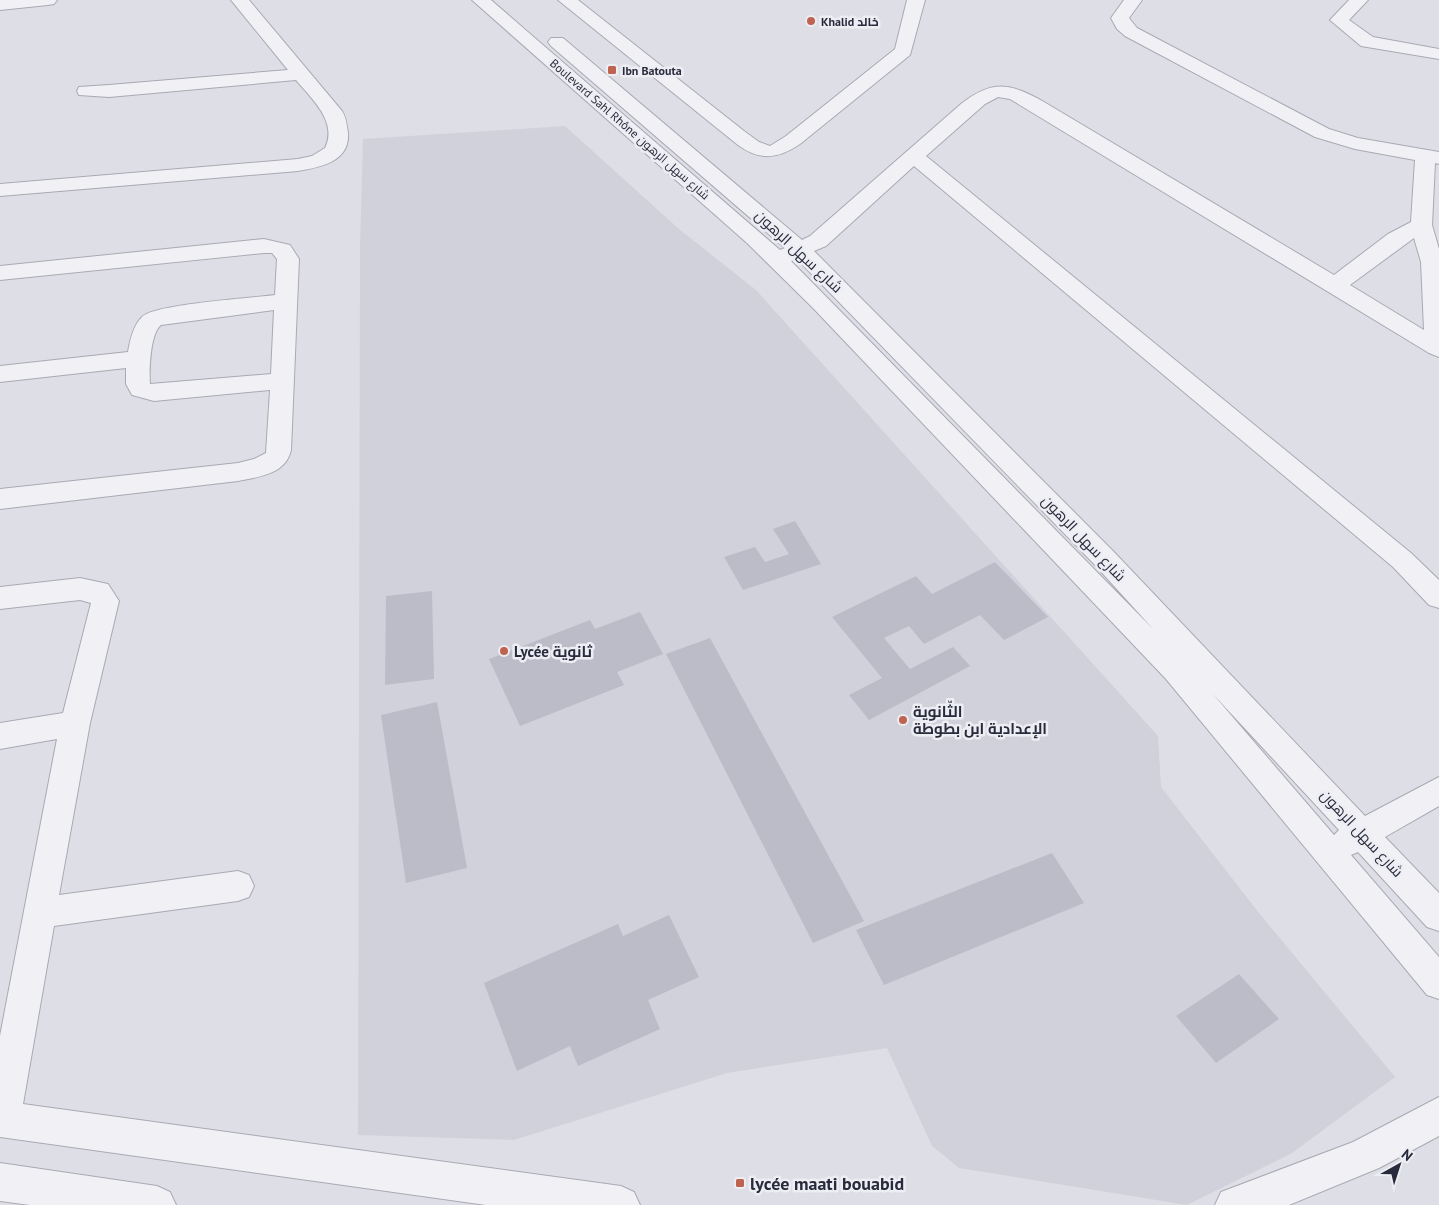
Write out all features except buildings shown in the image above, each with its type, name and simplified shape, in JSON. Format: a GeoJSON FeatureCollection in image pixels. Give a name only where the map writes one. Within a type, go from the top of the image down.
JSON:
{"type":"FeatureCollection","features":[{"type":"Feature","properties":{"kind":"street"},"geometry":{"type":"LineString","coordinates":[[0,5],[48,0]]}},
{"type":"Feature","properties":{"kind":"street"},"geometry":{"type":"LineString","coordinates":[[0,190],[298,166],[325,159],[334,154],[338,147],[339,131],[335,115],[328,104],[240,0]]}},
{"type":"Feature","properties":{"kind":"street","name":"Boulevard Sahl Rhône شارع سهل الرهون"},"geometry":{"type":"LineString","coordinates":[[481,0],[539,50],[790,255]]}},
{"type":"Feature","properties":{"kind":"street","name":"Boulevard Sahl Rhône شارع سهل الرهون"},"geometry":{"type":"LineString","coordinates":[[506,0],[581,36],[742,199]]}},
{"type":"Feature","properties":{"kind":"street"},"geometry":{"type":"LineString","coordinates":[[567,0],[581,36],[761,151],[773,152],[827,114],[904,51],[916,0]]}},
{"type":"Feature","properties":{"kind":"street"},"geometry":{"type":"LineString","coordinates":[[1133,0],[1120,18],[1122,25],[1152,44],[1322,133],[1355,144],[1432,157],[1421,225],[1432,262],[1438,348]]}},
{"type":"Feature","properties":{"kind":"street"},"geometry":{"type":"LineString","coordinates":[[1359,0],[1339,20],[1367,42],[1439,54]]}},
{"type":"Feature","properties":{"kind":"street"},"geometry":{"type":"LineString","coordinates":[[539,50],[581,36]]}},
{"type":"Feature","properties":{"kind":"street"},"geometry":{"type":"LineString","coordinates":[[86,91],[109,91],[302,74]]}},
{"type":"Feature","properties":{"kind":"street"},"geometry":{"type":"LineString","coordinates":[[790,255],[818,241],[984,94],[992,91],[1011,93],[1037,106],[1438,348]]}},
{"type":"Feature","properties":{"kind":"street"},"geometry":{"type":"LineString","coordinates":[[914,156],[1402,560],[1439,597]]}},
{"type":"Feature","properties":{"kind":"street","name":"شارع سهل الرهون"},"geometry":{"type":"LineString","coordinates":[[742,199],[790,255],[1176,671],[1330,851],[1439,983]]}},
{"type":"Feature","properties":{"kind":"street"},"geometry":{"type":"LineString","coordinates":[[1334,286],[1396,239],[1421,225]]}},
{"type":"Feature","properties":{"kind":"street"},"geometry":{"type":"LineString","coordinates":[[0,273],[273,246],[286,252],[288,259],[288,301],[277,458],[261,467],[238,472],[0,499]]}},
{"type":"Feature","properties":{"kind":"street","name":"شارع سهل الرهون"},"geometry":{"type":"LineString","coordinates":[[790,255],[1104,558],[1439,916]]}},
{"type":"Feature","properties":{"kind":"street"},"geometry":{"type":"LineString","coordinates":[[281,381],[154,394],[146,392],[137,385],[139,359],[145,328],[153,320],[161,316],[288,301]]}},
{"type":"Feature","properties":{"kind":"street"},"geometry":{"type":"LineString","coordinates":[[0,374],[139,359]]}},
{"type":"Feature","properties":{"kind":"street"},"geometry":{"type":"LineString","coordinates":[[1402,560],[1439,582]]}},
{"type":"Feature","properties":{"kind":"street"},"geometry":{"type":"LineString","coordinates":[[0,598],[80,589],[91,590],[102,595],[104,611],[75,723],[1,1119],[622,1205]]}},
{"type":"Feature","properties":{"kind":"street"},"geometry":{"type":"LineString","coordinates":[[0,736],[75,723]]}},
{"type":"Feature","properties":{"kind":"street"},"geometry":{"type":"LineString","coordinates":[[1330,851],[1439,790]]}},
{"type":"Feature","properties":{"kind":"street"},"geometry":{"type":"LineString","coordinates":[[40,913],[238,886]]}},
{"type":"Feature","properties":{"kind":"street"},"geometry":{"type":"LineString","coordinates":[[1234,1205],[1334,1168],[1391,1142],[1439,1115]]}},
{"type":"Feature","properties":{"kind":"street"},"geometry":{"type":"LineString","coordinates":[[0,1182],[157,1205]]}},
{"type":"Feature","properties":{"kind":"shaded area"},"geometry":{"type":"Polygon","coordinates":[[[565,126],[679,229],[756,290],[1158,736],[1161,787],[1259,913],[1395,1077],[1292,1153],[1187,1205],[959,1168],[932,1146],[887,1048],[727,1073],[514,1140],[358,1135],[360,248],[363,139],[565,126]]]}},
{"type":"Feature","properties":{"kind":"place","name":"Khalid خالد"},"geometry":{"type":"Point","coordinates":[811,21]}},
{"type":"Feature","properties":{"kind":"place","name":"Ibn Batouta"},"geometry":{"type":"Point","coordinates":[612,70]}},
{"type":"Feature","properties":{"kind":"place","name":"Lycée ثانوية"},"geometry":{"type":"Point","coordinates":[504,651]}},
{"type":"Feature","properties":{"kind":"place","name":"الثّانوية الإعدادية ابن بطوطة"},"geometry":{"type":"Point","coordinates":[903,720]}},
{"type":"Feature","properties":{"kind":"place","name":"lycée maati bouabid"},"geometry":{"type":"Point","coordinates":[740,1183]}}]}
